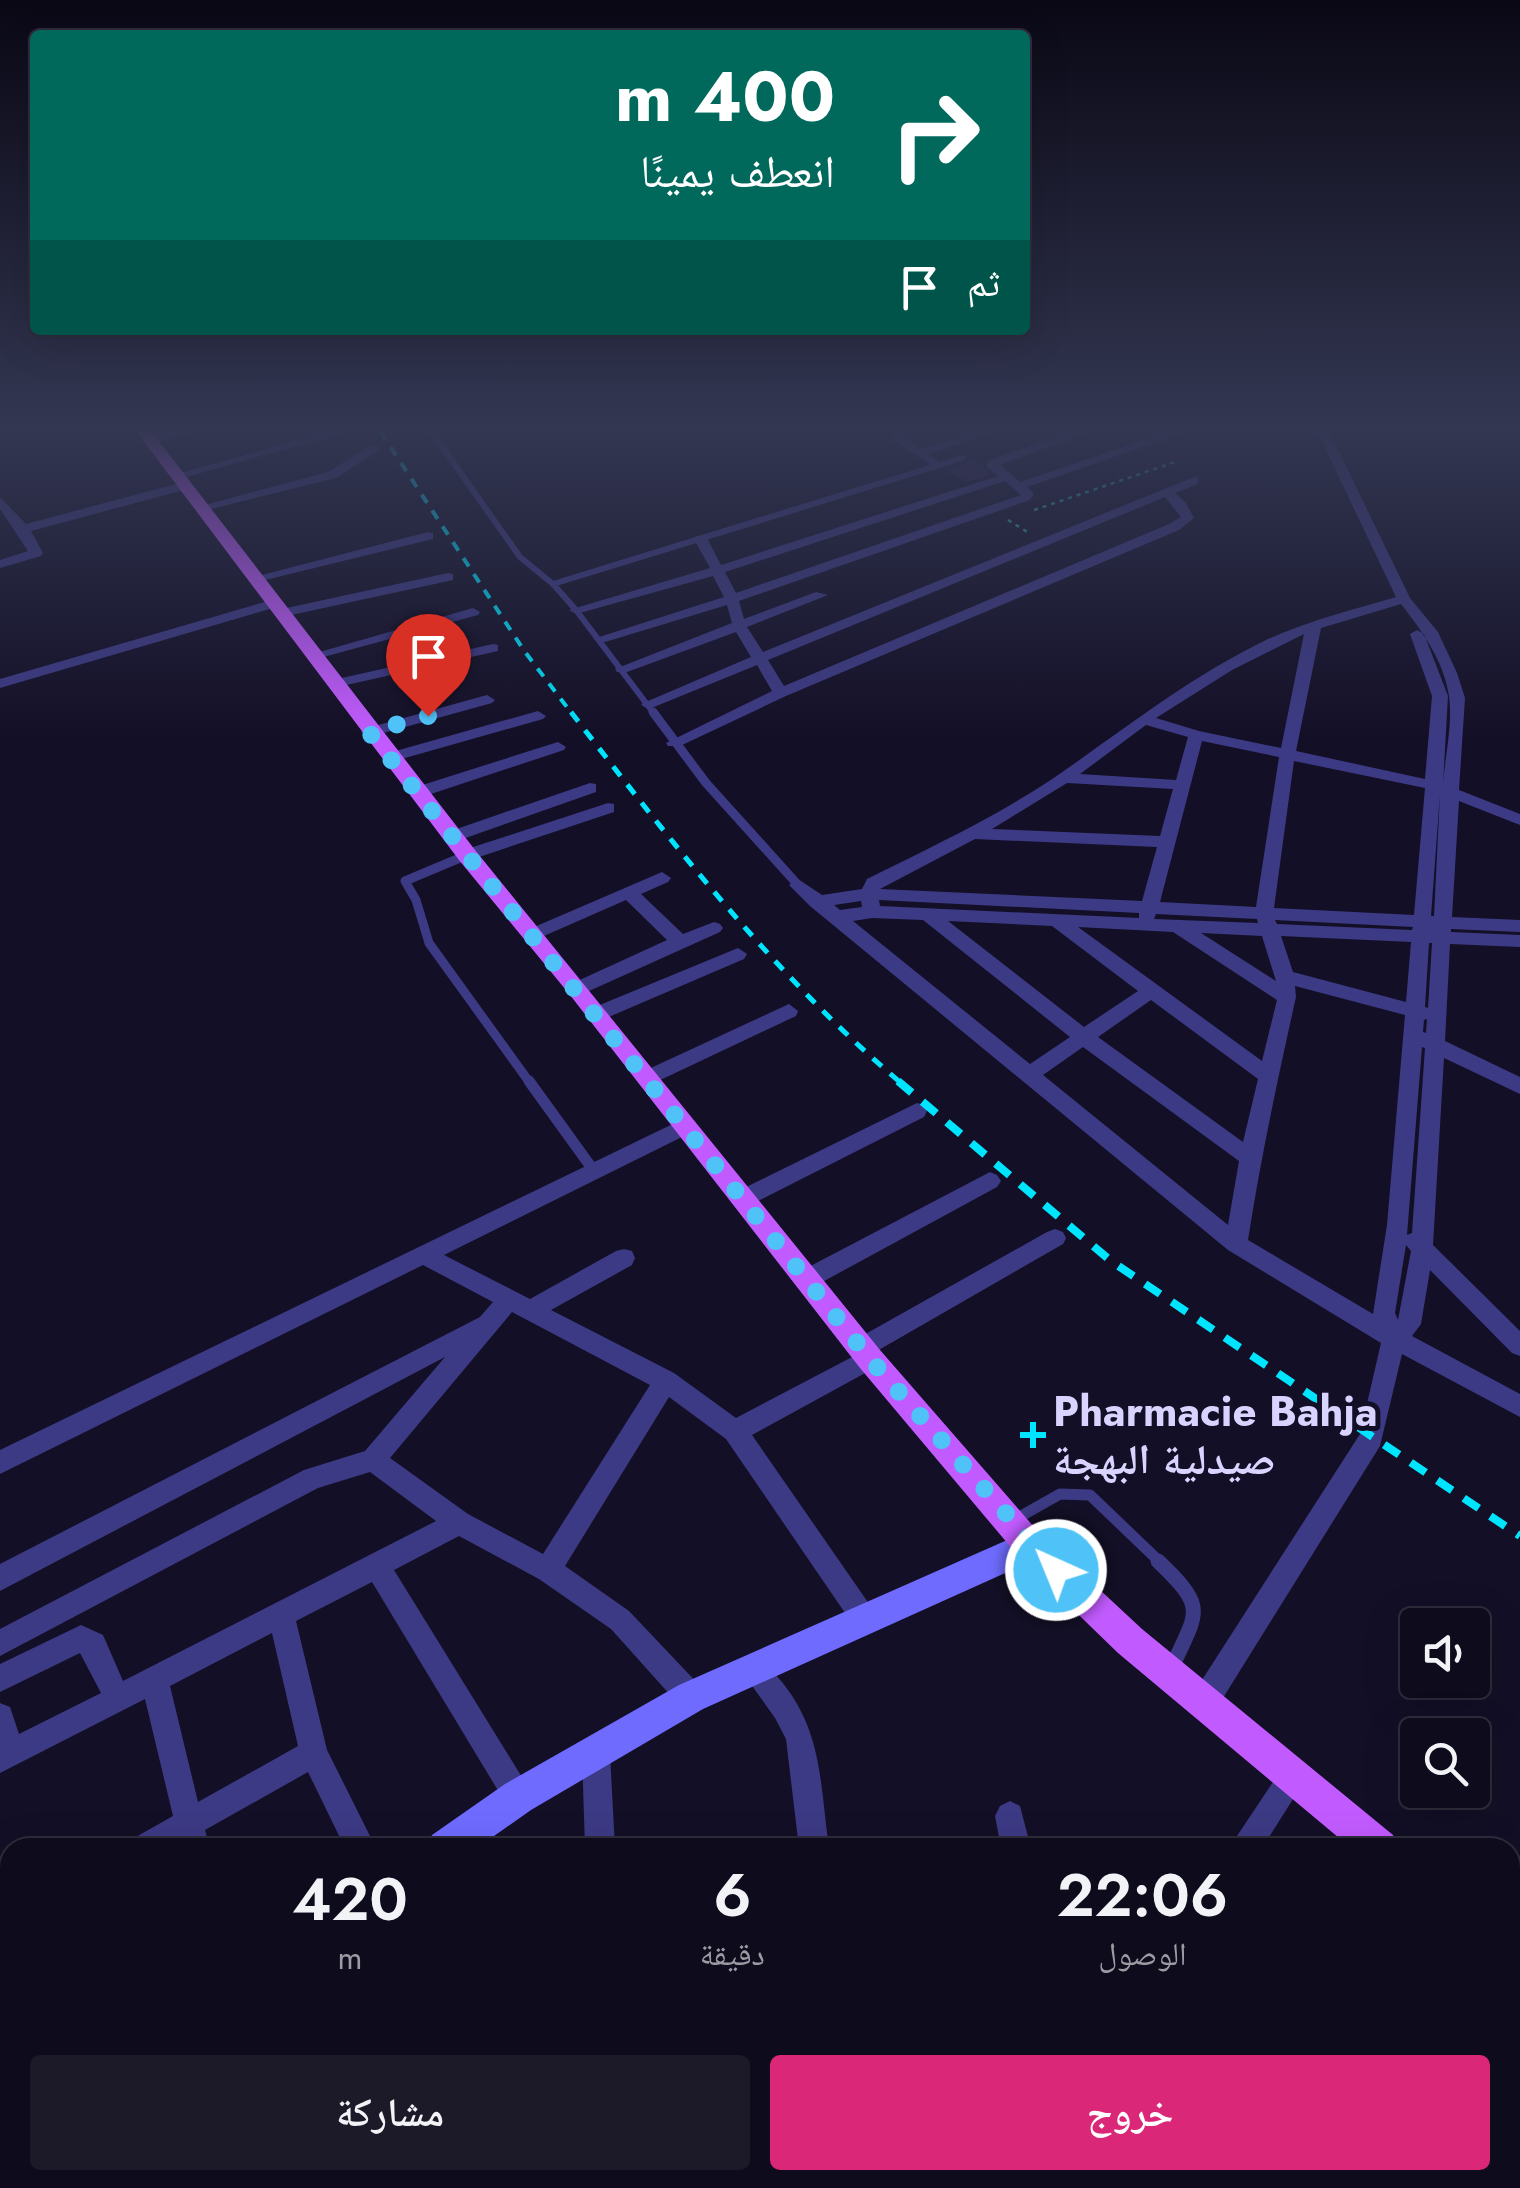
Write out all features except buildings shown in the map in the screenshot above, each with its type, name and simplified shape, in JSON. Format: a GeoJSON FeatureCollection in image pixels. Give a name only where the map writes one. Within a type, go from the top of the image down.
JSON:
{"type":"FeatureCollection","features":[{"type":"Feature","properties":{"kind":"main road"},"geometry":{"type":"LineString","coordinates":[[222,533],[316,655],[369,732],[866,1354],[1020,1534],[1169,1674],[1368,1838]]}},
{"type":"Feature","properties":{"kind":"street"},"geometry":{"type":"LineString","coordinates":[[0,564],[36,553],[25,533]]}},
{"type":"Feature","properties":{"kind":"street"},"geometry":{"type":"LineString","coordinates":[[576,610],[833,533]]}},
{"type":"Feature","properties":{"kind":"street"},"geometry":{"type":"LineString","coordinates":[[600,639],[732,599],[920,533]]}},
{"type":"Feature","properties":{"kind":"street"},"geometry":{"type":"LineString","coordinates":[[649,704],[1061,533]]}},
{"type":"Feature","properties":{"kind":"street"},"geometry":{"type":"LineString","coordinates":[[674,743],[1157,533]]}},
{"type":"Feature","properties":{"kind":"street"},"geometry":{"type":"LineString","coordinates":[[1372,533],[1409,605],[1431,632],[1455,684],[1444,928],[1422,1248],[1410,1324],[1394,1338]]}},
{"type":"Feature","properties":{"kind":"street"},"geometry":{"type":"LineString","coordinates":[[256,578],[428,536]]}},
{"type":"Feature","properties":{"kind":"street"},"geometry":{"type":"LineString","coordinates":[[702,539],[732,599],[739,625],[781,694]]}},
{"type":"Feature","properties":{"kind":"street"},"geometry":{"type":"LineString","coordinates":[[0,684],[278,608],[448,577]]}},
{"type":"Feature","properties":{"kind":"street"},"geometry":{"type":"LineString","coordinates":[[622,669],[821,595]]}},
{"type":"Feature","properties":{"kind":"street"},"geometry":{"type":"LineString","coordinates":[[870,903],[873,883],[972,834],[1064,778],[1210,676],[1284,636],[1409,605]]}},
{"type":"Feature","properties":{"kind":"street"},"geometry":{"type":"LineString","coordinates":[[1204,1704],[1359,1462],[1371,1438],[1394,1338],[1384,1313],[1398,1225],[1440,696],[1409,605]]}},
{"type":"Feature","properties":{"kind":"street"},"geometry":{"type":"LineString","coordinates":[[316,655],[473,612]]}},
{"type":"Feature","properties":{"kind":"street"},"geometry":{"type":"LineString","coordinates":[[1236,1244],[1286,987],[1265,920],[1286,755],[1316,625]]}},
{"type":"Feature","properties":{"kind":"street"},"geometry":{"type":"LineString","coordinates":[[333,684],[493,648]]}},
{"type":"Feature","properties":{"kind":"street"},"geometry":{"type":"LineString","coordinates":[[369,732],[487,700]]}},
{"type":"Feature","properties":{"kind":"street"},"geometry":{"type":"LineString","coordinates":[[391,757],[538,716]]}},
{"type":"Feature","properties":{"kind":"street"},"geometry":{"type":"LineString","coordinates":[[1144,719],[1196,735],[1432,785],[1520,820]]}},
{"type":"Feature","properties":{"kind":"street"},"geometry":{"type":"LineString","coordinates":[[1147,915],[1196,735]]}},
{"type":"Feature","properties":{"kind":"street"},"geometry":{"type":"LineString","coordinates":[[419,792],[558,747]]}},
{"type":"Feature","properties":{"kind":"street"},"geometry":{"type":"LineString","coordinates":[[1064,778],[1182,785]]}},
{"type":"Feature","properties":{"kind":"street"},"geometry":{"type":"LineString","coordinates":[[460,846],[590,788]]}},
{"type":"Feature","properties":{"kind":"street"},"geometry":{"type":"LineString","coordinates":[[460,846],[608,808]]}},
{"type":"Feature","properties":{"kind":"street"},"geometry":{"type":"LineString","coordinates":[[972,834],[1168,842]]}},
{"type":"Feature","properties":{"kind":"street"},"geometry":{"type":"LineString","coordinates":[[531,935],[662,878]]}},
{"type":"Feature","properties":{"kind":"street"},"geometry":{"type":"LineString","coordinates":[[798,885],[1236,1244],[1394,1338],[1520,1406]]}},
{"type":"Feature","properties":{"kind":"street"},"geometry":{"type":"LineString","coordinates":[[630,893],[680,942]]}},
{"type":"Feature","properties":{"kind":"street"},"geometry":{"type":"LineString","coordinates":[[816,902],[870,903],[908,897],[1147,915],[1444,928],[1520,926]]}},
{"type":"Feature","properties":{"kind":"street"},"geometry":{"type":"LineString","coordinates":[[908,897],[1085,1038],[1250,1158]]}},
{"type":"Feature","properties":{"kind":"street"},"geometry":{"type":"LineString","coordinates":[[835,917],[870,903],[930,916],[1056,920],[1147,915],[1176,925],[1286,987],[1437,1016]]}},
{"type":"Feature","properties":{"kind":"street"},"geometry":{"type":"LineString","coordinates":[[1036,905],[1271,1078]]}},
{"type":"Feature","properties":{"kind":"street"},"geometry":{"type":"LineString","coordinates":[[1176,925],[1265,920]]}},
{"type":"Feature","properties":{"kind":"street"},"geometry":{"type":"LineString","coordinates":[[578,989],[714,928]]}},
{"type":"Feature","properties":{"kind":"street"},"geometry":{"type":"LineString","coordinates":[[1444,928],[1520,941]]}},
{"type":"Feature","properties":{"kind":"street"},"geometry":{"type":"LineString","coordinates":[[597,1014],[738,954]]}},
{"type":"Feature","properties":{"kind":"street"},"geometry":{"type":"LineString","coordinates":[[1028,1075],[1151,991]]}},
{"type":"Feature","properties":{"kind":"street"},"geometry":{"type":"LineString","coordinates":[[647,1078],[789,1011]]}},
{"type":"Feature","properties":{"kind":"street"},"geometry":{"type":"LineString","coordinates":[[1412,1034],[1520,1086]]}},
{"type":"Feature","properties":{"kind":"street"},"geometry":{"type":"LineString","coordinates":[[742,1199],[917,1111]]}},
{"type":"Feature","properties":{"kind":"street"},"geometry":{"type":"LineString","coordinates":[[0,1462],[684,1127]]}},
{"type":"Feature","properties":{"kind":"street"},"geometry":{"type":"LineString","coordinates":[[808,1279],[990,1181]]}},
{"type":"Feature","properties":{"kind":"street"},"geometry":{"type":"LineString","coordinates":[[1398,1225],[1520,1346]]}},
{"type":"Feature","properties":{"kind":"street"},"geometry":{"type":"LineString","coordinates":[[735,1431],[1055,1238]]}},
{"type":"Feature","properties":{"kind":"street"},"geometry":{"type":"LineString","coordinates":[[424,1255],[666,1381],[735,1431],[866,1620]]}},
{"type":"Feature","properties":{"kind":"street"},"geometry":{"type":"LineString","coordinates":[[0,1578],[519,1305],[624,1258]]}},
{"type":"Feature","properties":{"kind":"street"},"geometry":{"type":"LineString","coordinates":[[0,1644],[313,1478],[373,1460],[486,1325]]}},
{"type":"Feature","properties":{"kind":"street"},"geometry":{"type":"LineString","coordinates":[[548,1570],[666,1381]]}},
{"type":"Feature","properties":{"kind":"street"},"geometry":{"type":"LineString","coordinates":[[373,1460],[459,1523],[548,1570],[620,1620],[691,1697]]}},
{"type":"Feature","properties":{"kind":"street"},"geometry":{"type":"LineString","coordinates":[[0,1717],[6,1756],[459,1523]]}},
{"type":"Feature","properties":{"kind":"street"},"geometry":{"type":"LineString","coordinates":[[459,1838],[518,1797],[691,1697],[866,1620],[1020,1534]]}},
{"type":"Feature","properties":{"kind":"street"},"geometry":{"type":"LineString","coordinates":[[376,1564],[518,1797]]}},
{"type":"Feature","properties":{"kind":"street"},"geometry":{"type":"LineString","coordinates":[[281,1614],[314,1753],[357,1838]]}},
{"type":"Feature","properties":{"kind":"street"},"geometry":{"type":"LineString","coordinates":[[0,1678],[81,1638],[93,1646],[118,1700]]}},
{"type":"Feature","properties":{"kind":"street"},"geometry":{"type":"LineString","coordinates":[[754,1669],[785,1708],[800,1737],[813,1838]]}},
{"type":"Feature","properties":{"kind":"street"},"geometry":{"type":"LineString","coordinates":[[155,1682],[192,1835],[314,1753]]}},
{"type":"Feature","properties":{"kind":"street"},"geometry":{"type":"LineString","coordinates":[[596,1754],[600,1838]]}},
{"type":"Feature","properties":{"kind":"street"},"geometry":{"type":"LineString","coordinates":[[1251,1838],[1294,1777]]}},
{"type":"Feature","properties":{"kind":"street"},"geometry":{"type":"LineString","coordinates":[[1010,1816],[1014,1838]]}},
{"type":"Feature","properties":{"kind":"lane"},"geometry":{"type":"LineString","coordinates":[[503,533],[520,557],[553,584],[576,610],[649,704],[674,743],[798,885]]}},
{"type":"Feature","properties":{"kind":"lane"},"geometry":{"type":"LineString","coordinates":[[553,584],[721,533]]}},
{"type":"Feature","properties":{"kind":"lane"},"geometry":{"type":"LineString","coordinates":[[460,846],[405,881],[416,900],[429,942],[594,1171]]}},
{"type":"Feature","properties":{"kind":"lane"},"geometry":{"type":"LineString","coordinates":[[1020,1534],[1060,1492],[1076,1490],[1090,1495],[1191,1592],[1196,1615],[1169,1674]]}},
{"type":"Feature","properties":{"kind":"path"},"geometry":{"type":"LineString","coordinates":[[1029,533],[1041,541]]}},
{"type":"Feature","properties":{"kind":"railway"},"geometry":{"type":"LineString","coordinates":[[447,533],[525,652],[573,715]]}},
{"type":"Feature","properties":{"kind":"railway"},"geometry":{"type":"LineString","coordinates":[[571,712],[687,859],[768,953],[901,1083]]}},
{"type":"Feature","properties":{"kind":"railway"},"geometry":{"type":"LineString","coordinates":[[898,1081],[1111,1261],[1520,1536]]}},
{"type":"Feature","properties":{"kind":"place","name":"Pharmacie Bahja صيدلية البهجة"},"geometry":{"type":"Point","coordinates":[1033,1435]}},
{"type":"Feature","properties":{"kind":"route"},"geometry":{"type":"LineString","coordinates":[[428,716],[369,732],[870,1359],[1030,1546],[1056,1570]]}}]}
